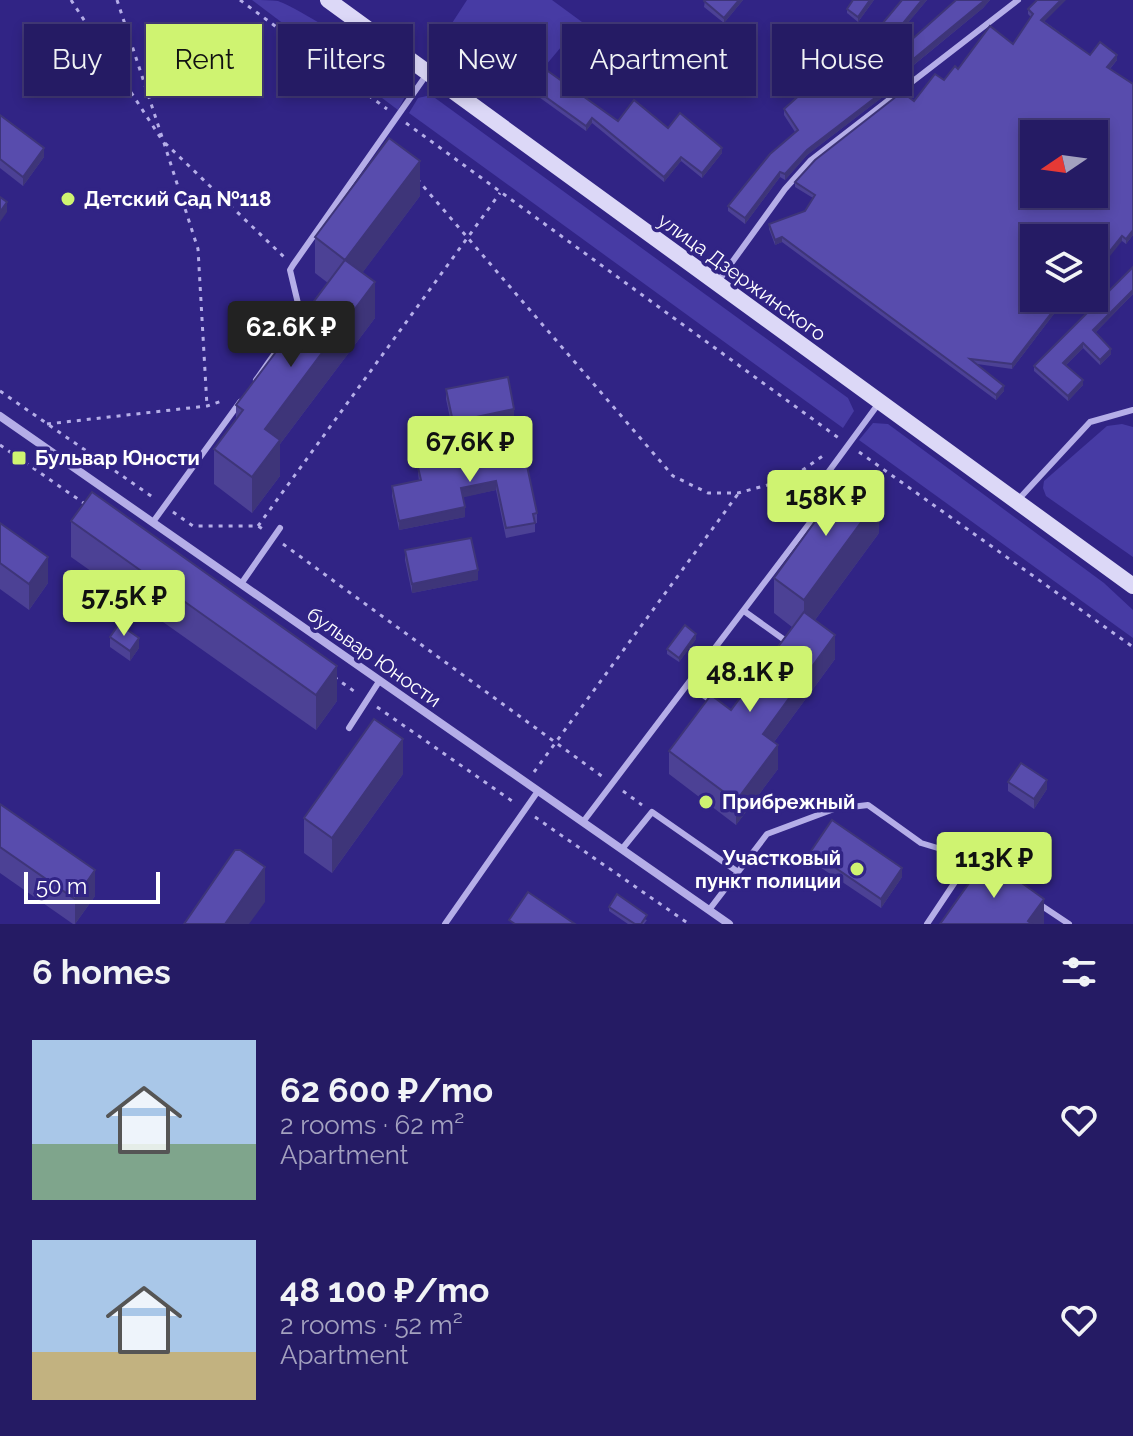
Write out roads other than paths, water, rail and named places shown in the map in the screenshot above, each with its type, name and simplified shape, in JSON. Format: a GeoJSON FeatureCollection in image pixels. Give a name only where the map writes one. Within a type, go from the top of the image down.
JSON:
{"type":"FeatureCollection","features":[{"type":"Feature","properties":{"kind":"main road","name":"улица Дзержинского"},"geometry":{"type":"LineString","coordinates":[[328,0],[1133,586]]}},
{"type":"Feature","properties":{"kind":"street","name":"бульвар Юности"},"geometry":{"type":"LineString","coordinates":[[0,416],[729,924]]}},
{"type":"Feature","properties":{"kind":"lane"},"geometry":{"type":"LineString","coordinates":[[717,283],[785,189],[811,160],[1018,0]]}},
{"type":"Feature","properties":{"kind":"lane"},"geometry":{"type":"LineString","coordinates":[[253,383],[301,316],[290,270],[428,73]]}},
{"type":"Feature","properties":{"kind":"lane"},"geometry":{"type":"LineString","coordinates":[[153,522],[245,395]]}},
{"type":"Feature","properties":{"kind":"lane"},"geometry":{"type":"LineString","coordinates":[[583,822],[815,516],[810,497],[846,443],[880,402]]}},
{"type":"Feature","properties":{"kind":"lane"},"geometry":{"type":"LineString","coordinates":[[1016,501],[1090,422],[1133,410]]}},
{"type":"Feature","properties":{"kind":"lane"},"geometry":{"type":"LineString","coordinates":[[241,584],[280,528]]}},
{"type":"Feature","properties":{"kind":"lane"},"geometry":{"type":"LineString","coordinates":[[744,611],[786,641],[777,653]]}},
{"type":"Feature","properties":{"kind":"lane"},"geometry":{"type":"LineString","coordinates":[[349,728],[380,680]]}},
{"type":"Feature","properties":{"kind":"lane"},"geometry":{"type":"LineString","coordinates":[[688,685],[721,707]]}},
{"type":"Feature","properties":{"kind":"lane"},"geometry":{"type":"LineString","coordinates":[[445,924],[538,791]]}},
{"type":"Feature","properties":{"kind":"lane"},"geometry":{"type":"LineString","coordinates":[[709,910],[767,834],[834,809],[854,805],[868,805],[921,843],[971,858],[995,875]]}},
{"type":"Feature","properties":{"kind":"lane"},"geometry":{"type":"LineString","coordinates":[[622,849],[652,812],[738,872]]}},
{"type":"Feature","properties":{"kind":"lane"},"geometry":{"type":"LineString","coordinates":[[927,924],[971,858]]}},
{"type":"Feature","properties":{"kind":"lane"},"geometry":{"type":"LineString","coordinates":[[1032,899],[1069,924]]}},
{"type":"Feature","properties":{"kind":"place","name":"Детский Сад №118"},"geometry":{"type":"Point","coordinates":[68,199]}},
{"type":"Feature","properties":{"kind":"place","name":"Бульвар Юности"},"geometry":{"type":"Point","coordinates":[19,458]}},
{"type":"Feature","properties":{"kind":"place","name":"Прибрежный"},"geometry":{"type":"Point","coordinates":[706,802]}},
{"type":"Feature","properties":{"kind":"place","name":"Участковый пункт полиции"},"geometry":{"type":"Point","coordinates":[857,869]}}]}
